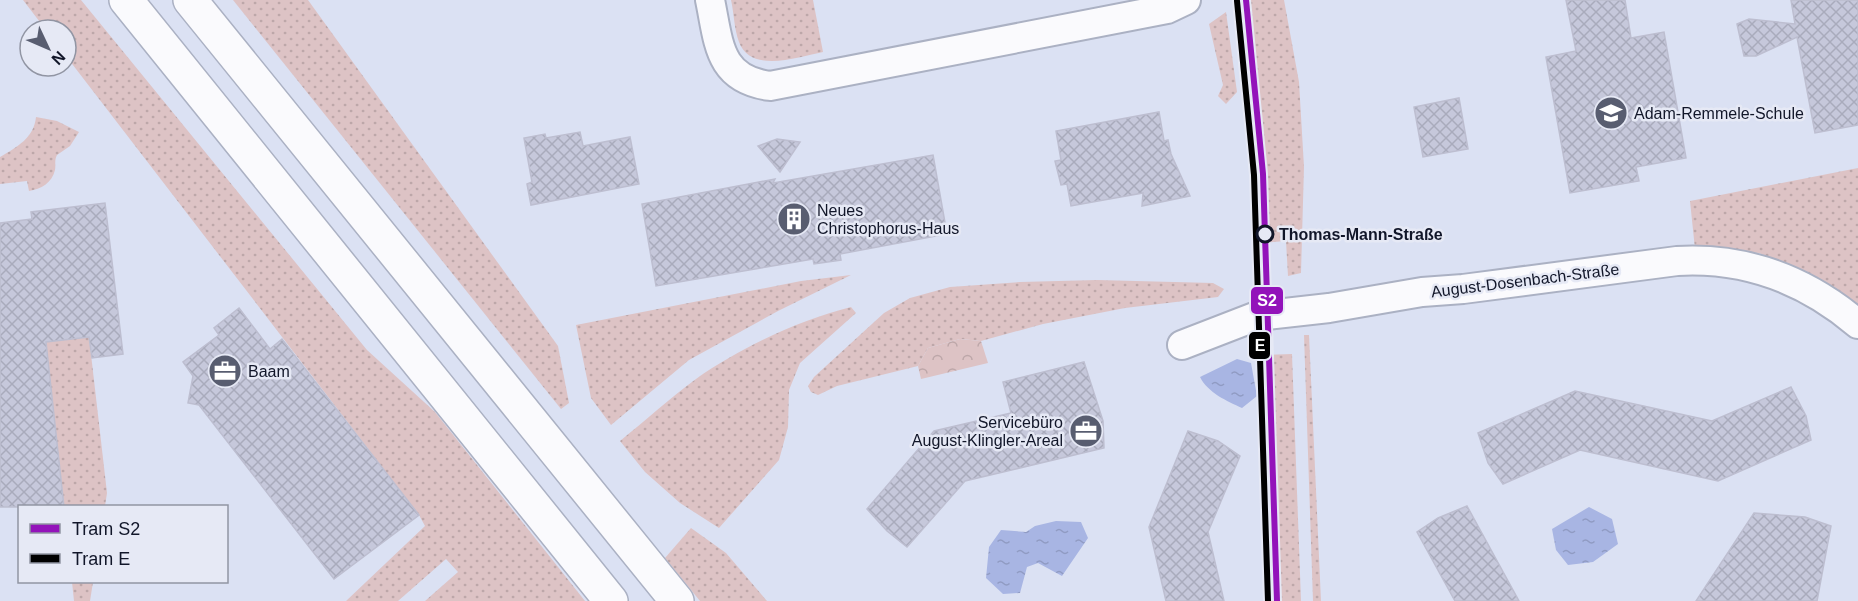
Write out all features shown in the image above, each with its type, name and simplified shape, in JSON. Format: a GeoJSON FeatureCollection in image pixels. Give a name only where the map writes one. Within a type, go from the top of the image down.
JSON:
{"type":"FeatureCollection","features":[{"type":"Feature","properties":{"kind":"highway"},"geometry":{"type":"LineString","coordinates":[[126,0],[611,601]]}},
{"type":"Feature","properties":{"kind":"highway"},"geometry":{"type":"LineString","coordinates":[[190,0],[677,601]]}},
{"type":"Feature","properties":{"kind":"street"},"geometry":{"type":"LineString","coordinates":[[710,0],[725,60],[741,79],[754,84],[770,86],[1167,9],[1186,0]]}},
{"type":"Feature","properties":{"kind":"street","name":"August-Dosenbach-Straße"},"geometry":{"type":"LineString","coordinates":[[1182,345],[1257,316],[1329,308],[1422,292],[1463,289],[1689,260],[1729,262],[1791,281],[1820,296],[1858,324]]}},
{"type":"Feature","properties":{"kind":"green space"},"geometry":{"type":"Polygon","coordinates":[[[23,0],[81,0],[367,350],[435,412],[585,601],[425,601],[458,572],[446,559],[398,601],[346,601],[425,526],[419,515],[78,72],[78,18],[37,18],[23,0]]]}},
{"type":"Feature","properties":{"kind":"green space"},"geometry":{"type":"Polygon","coordinates":[[[233,0],[308,0],[558,346],[569,403],[561,409],[233,0]]]}},
{"type":"Feature","properties":{"kind":"green space"},"geometry":{"type":"Polygon","coordinates":[[[731,0],[813,0],[823,52],[776,61],[754,58],[745,52],[739,42],[731,0]]]}},
{"type":"Feature","properties":{"kind":"green space"},"geometry":{"type":"Polygon","coordinates":[[[1240,0],[1284,0],[1299,82],[1304,167],[1301,273],[1288,276],[1286,241],[1262,243],[1253,121],[1240,0]]]}},
{"type":"Feature","properties":{"kind":"green space"},"geometry":{"type":"Polygon","coordinates":[[[1226,12],[1237,92],[1226,104],[1218,96],[1223,85],[1209,24],[1226,12]]]}},
{"type":"Feature","properties":{"kind":"green space"},"geometry":{"type":"Polygon","coordinates":[[[36,117],[57,121],[79,132],[70,146],[57,155],[54,175],[45,185],[29,191],[27,181],[0,184],[0,157],[28,136],[36,117]]]}},
{"type":"Feature","properties":{"kind":"green space"},"geometry":{"type":"Polygon","coordinates":[[[1858,168],[1858,308],[1819,278],[1759,253],[1695,249],[1690,201],[1858,168]]]}},
{"type":"Feature","properties":{"kind":"green space"},"geometry":{"type":"Polygon","coordinates":[[[851,275],[778,311],[689,360],[611,425],[591,398],[576,325],[801,281],[851,275]]]}},
{"type":"Feature","properties":{"kind":"green space"},"geometry":{"type":"Polygon","coordinates":[[[1097,280],[1213,283],[1224,289],[1218,297],[1125,308],[1043,324],[981,341],[960,339],[928,348],[918,366],[837,386],[818,395],[811,392],[808,386],[814,377],[884,313],[910,298],[950,287],[1097,280]]]}},
{"type":"Feature","properties":{"kind":"green space"},"geometry":{"type":"Polygon","coordinates":[[[851,307],[856,313],[800,363],[789,390],[788,427],[779,460],[719,528],[680,503],[645,472],[620,441],[686,386],[731,356],[791,327],[851,307]]]}},
{"type":"Feature","properties":{"kind":"green space"},"geometry":{"type":"Polygon","coordinates":[[[1304,335],[1309,335],[1321,601],[1313,601],[1304,335]]]}},
{"type":"Feature","properties":{"kind":"green space"},"geometry":{"type":"Polygon","coordinates":[[[89,337],[107,493],[105,505],[64,505],[46,342],[89,337]]]}},
{"type":"Feature","properties":{"kind":"green space"},"geometry":{"type":"Polygon","coordinates":[[[960,339],[981,341],[988,363],[921,379],[918,366],[928,348],[960,339]]]}},
{"type":"Feature","properties":{"kind":"green space"},"geometry":{"type":"Polygon","coordinates":[[[1292,354],[1301,601],[1267,601],[1262,355],[1292,354]]]}},
{"type":"Feature","properties":{"kind":"green space"},"geometry":{"type":"Polygon","coordinates":[[[691,528],[726,553],[767,601],[700,601],[665,558],[691,528]]]}},
{"type":"Feature","properties":{"kind":"green space"},"geometry":{"type":"Polygon","coordinates":[[[72,583],[93,583],[90,601],[74,601],[72,583]]]}},
{"type":"Feature","properties":{"kind":"water"},"geometry":{"type":"Polygon","coordinates":[[[1237,359],[1251,363],[1257,396],[1242,408],[1213,392],[1200,377],[1237,359]]]}},
{"type":"Feature","properties":{"kind":"water"},"geometry":{"type":"Polygon","coordinates":[[[1589,507],[1612,519],[1618,544],[1593,562],[1568,565],[1556,550],[1552,529],[1589,507]]]}},
{"type":"Feature","properties":{"kind":"water"},"geometry":{"type":"Polygon","coordinates":[[[1056,521],[1081,522],[1088,538],[1062,576],[1038,563],[1027,567],[1020,593],[1003,594],[986,578],[989,547],[1001,530],[1026,532],[1035,526],[1056,521]]]}},
{"type":"Feature","properties":{"kind":"building"},"geometry":{"type":"Polygon","coordinates":[[[1566,0],[1625,0],[1631,38],[1664,32],[1686,158],[1636,167],[1639,181],[1570,193],[1546,57],[1576,51],[1566,0]]]}},
{"type":"Feature","properties":{"kind":"building"},"geometry":{"type":"Polygon","coordinates":[[[1791,0],[1858,0],[1858,125],[1815,133],[1797,37],[1756,56],[1744,56],[1737,24],[1749,19],[1795,24],[1791,0]]]}},
{"type":"Feature","properties":{"kind":"building"},"geometry":{"type":"Polygon","coordinates":[[[1459,98],[1468,149],[1423,157],[1414,107],[1459,98]]]}},
{"type":"Feature","properties":{"kind":"building"},"geometry":{"type":"Polygon","coordinates":[[[1159,112],[1164,141],[1168,140],[1171,154],[1190,196],[1142,206],[1143,193],[1071,206],[1067,184],[1061,185],[1055,161],[1061,160],[1056,131],[1159,112]]]}},
{"type":"Feature","properties":{"kind":"building"},"geometry":{"type":"Polygon","coordinates":[[[580,132],[583,146],[630,137],[639,184],[531,205],[527,184],[532,182],[524,138],[545,134],[546,138],[580,132]]]}},
{"type":"Feature","properties":{"kind":"building"},"geometry":{"type":"Polygon","coordinates":[[[777,139],[800,142],[780,172],[758,146],[777,139]]]}},
{"type":"Feature","properties":{"kind":"building","name":"Neues Christophorus-Haus"},"geometry":{"type":"Polygon","coordinates":[[[933,155],[947,234],[840,254],[841,260],[814,264],[813,259],[656,286],[642,204],[775,179],[773,183],[933,155]]]}},
{"type":"Feature","properties":{"kind":"building"},"geometry":{"type":"Polygon","coordinates":[[[105,203],[123,354],[92,358],[89,337],[46,342],[64,505],[0,507],[0,223],[32,219],[31,212],[105,203]]]}},
{"type":"Feature","properties":{"kind":"building"},"geometry":{"type":"Polygon","coordinates":[[[239,308],[270,349],[282,339],[419,515],[334,579],[199,405],[188,403],[193,376],[183,362],[219,335],[214,328],[239,308]]]}},
{"type":"Feature","properties":{"kind":"building"},"geometry":{"type":"Polygon","coordinates":[[[1084,362],[1103,421],[1104,448],[965,481],[907,547],[887,531],[867,509],[934,431],[1011,413],[1003,382],[1084,362]]]}},
{"type":"Feature","properties":{"kind":"building"},"geometry":{"type":"Polygon","coordinates":[[[1791,387],[1806,416],[1811,440],[1718,481],[1580,450],[1503,484],[1488,463],[1478,433],[1575,391],[1712,421],[1791,387]]]}},
{"type":"Feature","properties":{"kind":"building"},"geometry":{"type":"Polygon","coordinates":[[[1188,431],[1218,441],[1240,456],[1208,532],[1224,601],[1166,601],[1149,527],[1188,431]]]}},
{"type":"Feature","properties":{"kind":"building"},"geometry":{"type":"Polygon","coordinates":[[[1467,506],[1519,601],[1455,601],[1417,532],[1438,518],[1467,506]]]}},
{"type":"Feature","properties":{"kind":"building"},"geometry":{"type":"Polygon","coordinates":[[[1754,513],[1805,517],[1831,526],[1817,601],[1696,601],[1754,513]]]}},
{"type":"Feature","properties":{"kind":"tram line","name":"S2"},"geometry":{"type":"LineString","coordinates":[[1246,0],[1263,174],[1277,601]]}},
{"type":"Feature","properties":{"kind":"tram line","name":"E"},"geometry":{"type":"LineString","coordinates":[[1237,1],[1254,175],[1268,601]]}},
{"type":"Feature","properties":{"kind":"place","name":"Adam-Remmele-Schule"},"geometry":{"type":"Point","coordinates":[1611,113]}},
{"type":"Feature","properties":{"kind":"place","name":"Neues Christophorus-Haus"},"geometry":{"type":"Point","coordinates":[794,219]}},
{"type":"Feature","properties":{"kind":"place","name":"Thomas-Mann-Straße"},"geometry":{"type":"Point","coordinates":[1265,234]}},
{"type":"Feature","properties":{"kind":"place","name":"Baam"},"geometry":{"type":"Point","coordinates":[225,371]}},
{"type":"Feature","properties":{"kind":"place","name":"Servicebüro August-Klingler-Areal"},"geometry":{"type":"Point","coordinates":[1086,431]}}]}
